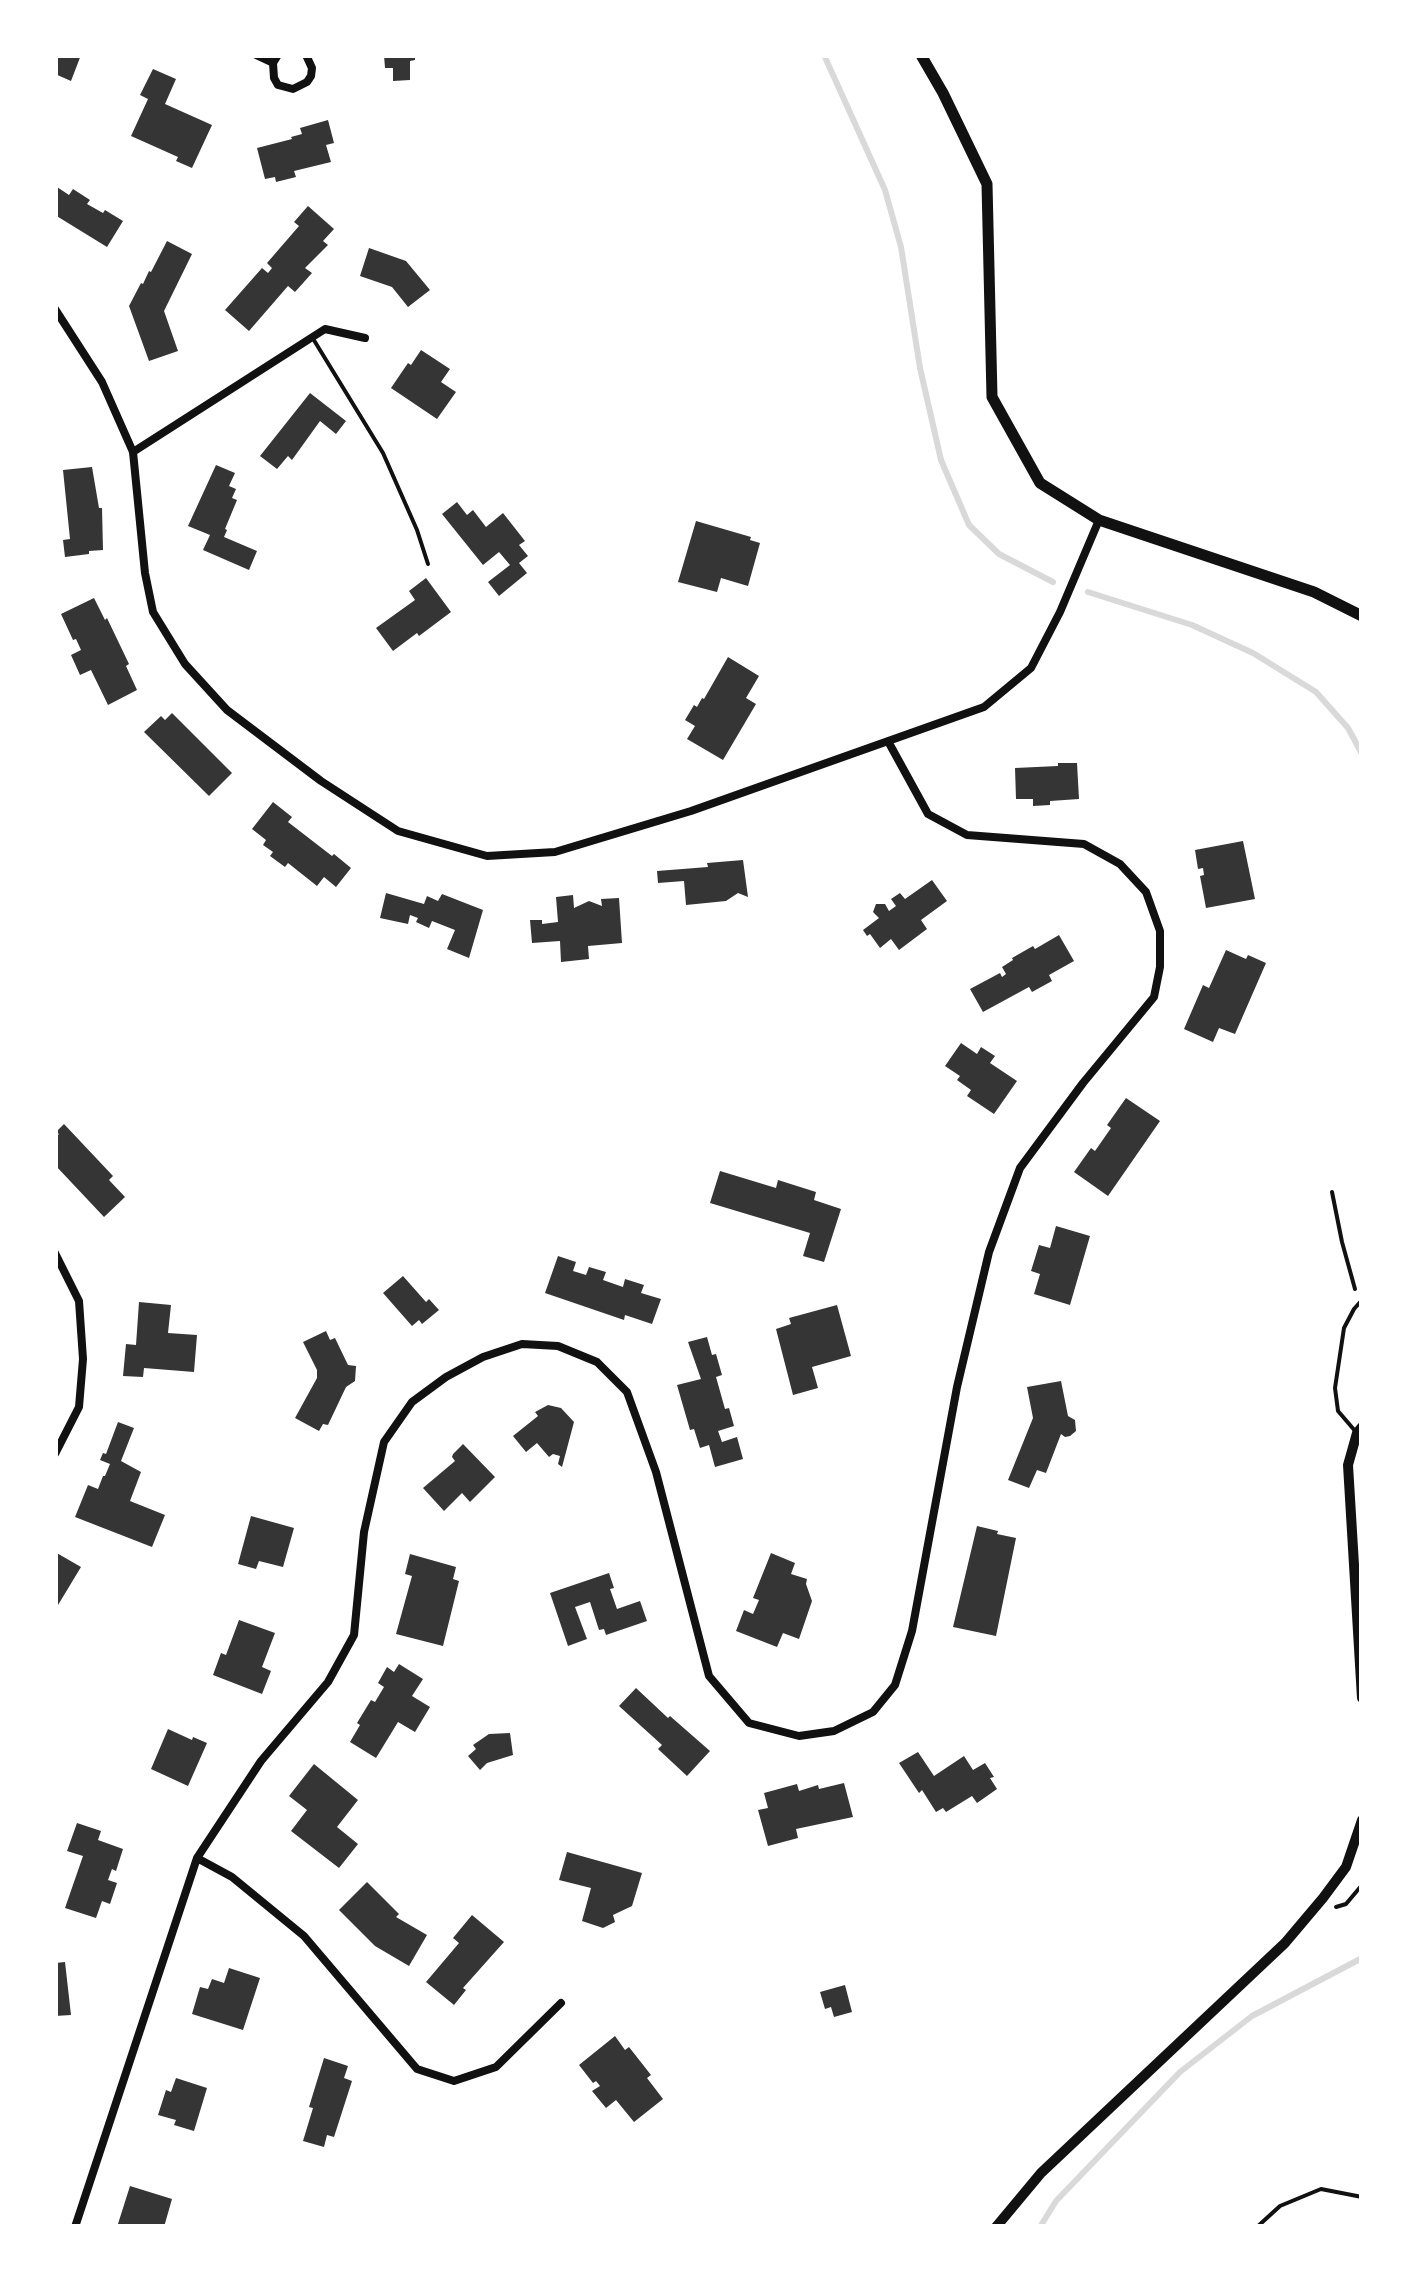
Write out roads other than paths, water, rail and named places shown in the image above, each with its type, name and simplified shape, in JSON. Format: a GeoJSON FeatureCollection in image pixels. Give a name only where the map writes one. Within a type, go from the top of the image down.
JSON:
{"type":"FeatureCollection","features":[{"type":"Feature","properties":{"kind":"main road"},"geometry":{"type":"LineString","coordinates":[[921,55],[987,184],[992,396],[1040,484],[1098,520],[1314,592],[1362,616]]}},
{"type":"Feature","properties":{"kind":"street"},"geometry":{"type":"LineString","coordinates":[[256,55],[276,59],[274,78],[278,85],[293,89],[311,76],[306,55]]}},
{"type":"Feature","properties":{"kind":"street"},"geometry":{"type":"LineString","coordinates":[[55,309],[102,382],[133,452],[153,612],[185,664],[227,710],[322,782],[398,831],[487,856],[554,852],[691,811],[984,707],[1031,668],[1060,612],[1098,520]]}},
{"type":"Feature","properties":{"kind":"street"},"geometry":{"type":"LineString","coordinates":[[133,452],[324,328],[366,338]]}},
{"type":"Feature","properties":{"kind":"street"},"geometry":{"type":"LineString","coordinates":[[75,2227],[197,1858],[261,1761],[328,1682],[354,1635],[364,1532],[384,1442],[412,1402],[446,1377],[483,1357],[522,1344],[558,1346],[598,1362],[627,1392],[656,1472],[709,1676],[749,1723],[799,1736],[834,1731],[873,1712],[895,1685],[912,1632],[957,1388],[989,1252],[1020,1168],[1154,996],[1160,966],[1160,932],[1146,892],[1120,864],[1084,844],[967,835],[928,814],[889,743]]}},
{"type":"Feature","properties":{"kind":"street"},"geometry":{"type":"LineString","coordinates":[[55,1253],[78,1301],[83,1358],[79,1406],[55,1454]]}},
{"type":"Feature","properties":{"kind":"street"},"geometry":{"type":"LineString","coordinates":[[1360,1430],[1348,1465],[1362,1698]]}},
{"type":"Feature","properties":{"kind":"street"},"geometry":{"type":"LineString","coordinates":[[996,2227],[1041,2173],[1285,1943],[1346,1867],[1362,1820]]}},
{"type":"Feature","properties":{"kind":"street"},"geometry":{"type":"LineString","coordinates":[[197,1858],[232,1876],[304,1936],[418,2069],[454,2081],[496,2067],[562,2003]]}},
{"type":"Feature","properties":{"kind":"lane"},"geometry":{"type":"LineString","coordinates":[[312,337],[383,453],[428,564]]}},
{"type":"Feature","properties":{"kind":"lane"},"geometry":{"type":"LineString","coordinates":[[1360,1302],[1344,1328],[1336,1388],[1338,1412],[1360,1430]]}},
{"type":"Feature","properties":{"kind":"waterway"},"geometry":{"type":"LineString","coordinates":[[824,55],[885,190],[901,247],[920,368],[941,460],[969,525],[999,554],[1053,582]]}},
{"type":"Feature","properties":{"kind":"waterway"},"geometry":{"type":"LineString","coordinates":[[1088,592],[1192,625],[1253,653],[1316,692],[1348,728],[1362,754]]}},
{"type":"Feature","properties":{"kind":"waterway"},"geometry":{"type":"LineString","coordinates":[[1040,2227],[1056,2201],[1180,2072],[1252,2016],[1362,1958]]}}]}
